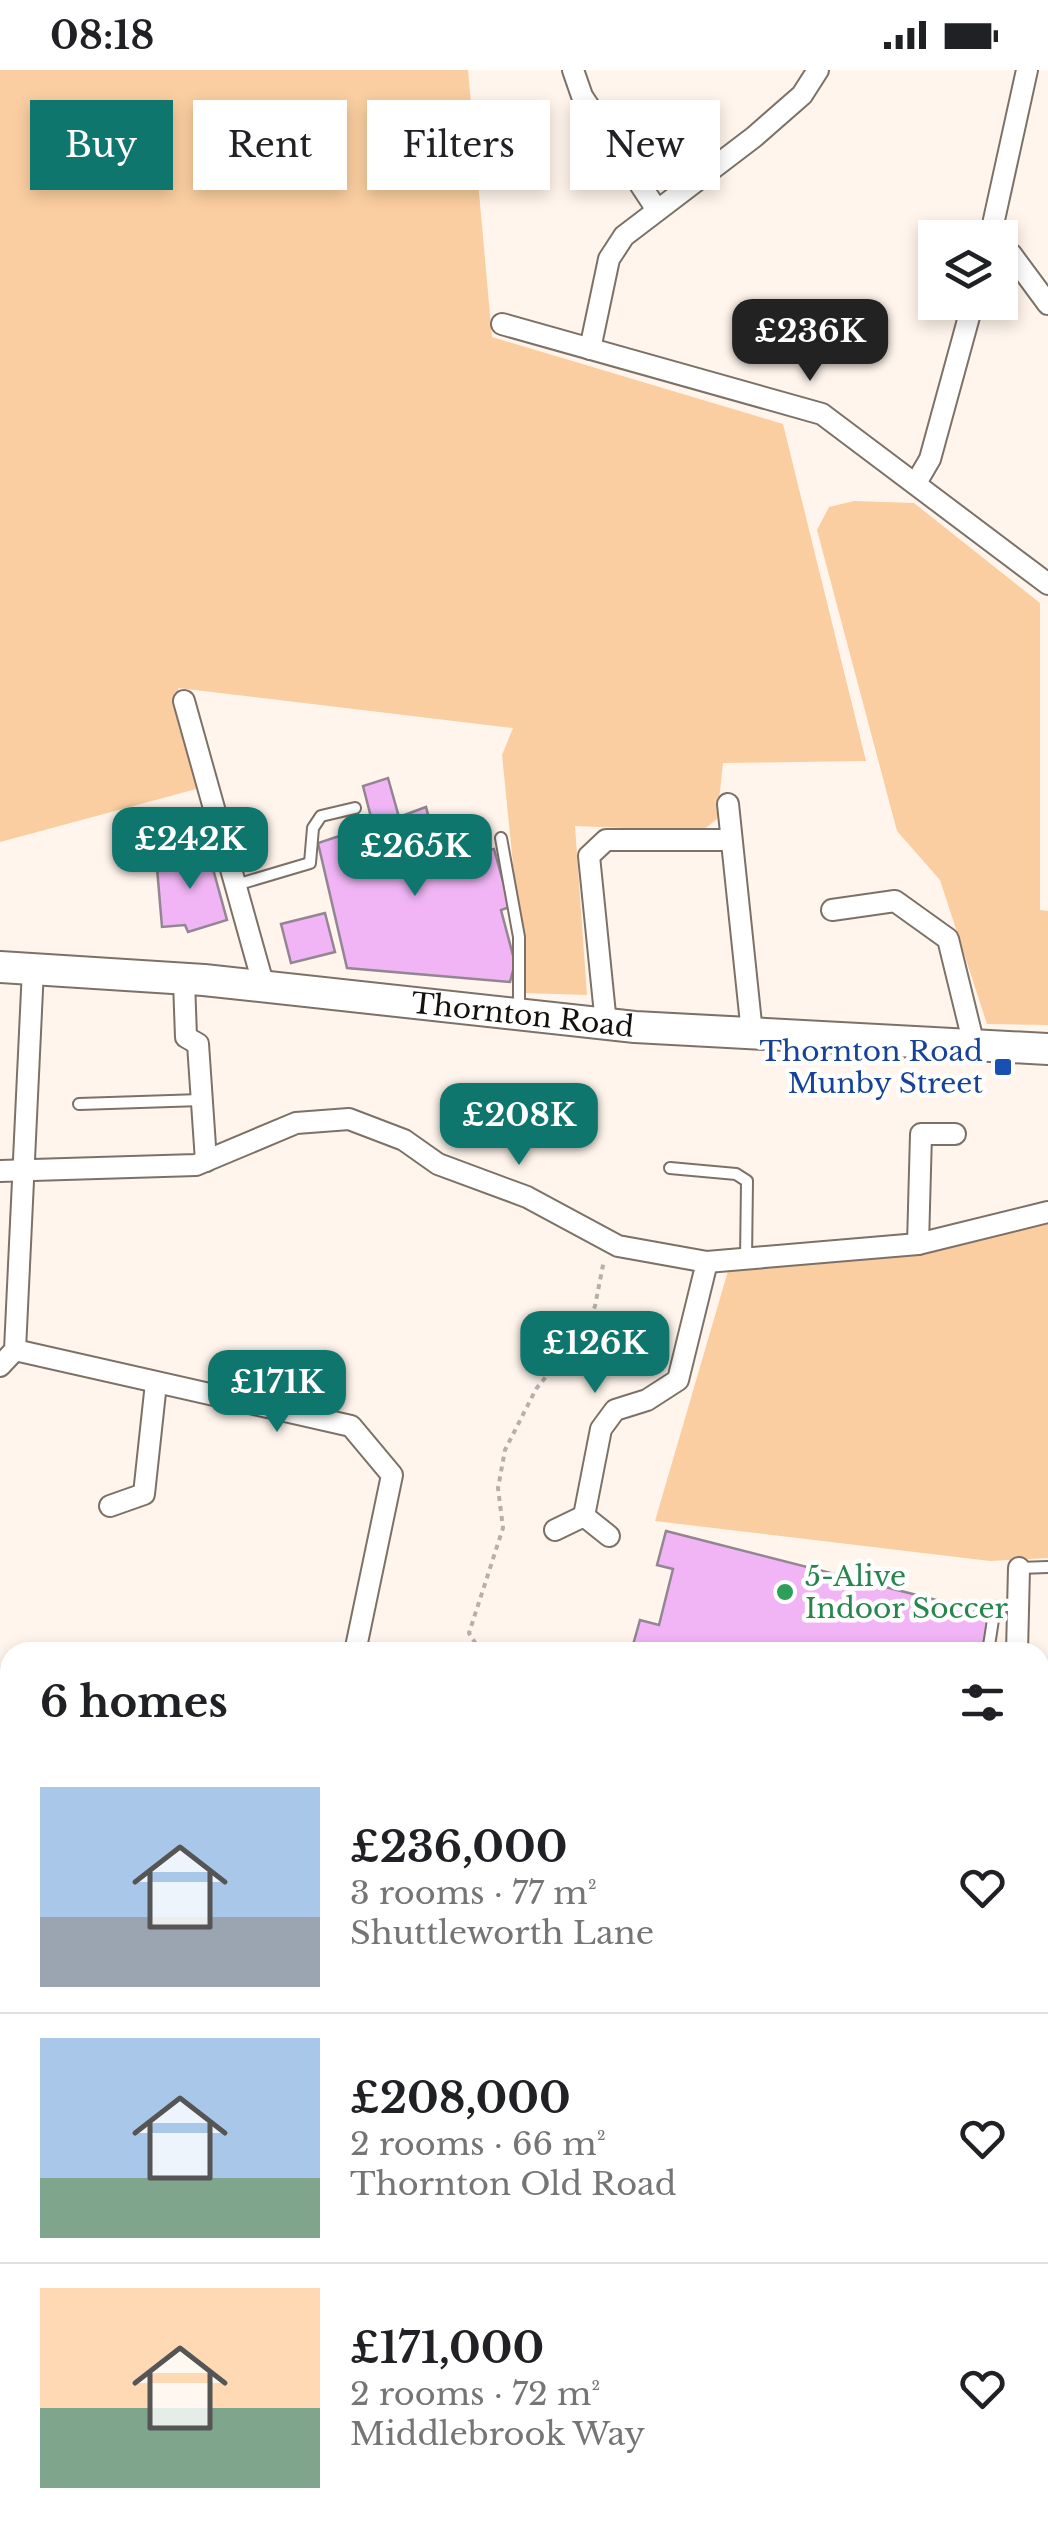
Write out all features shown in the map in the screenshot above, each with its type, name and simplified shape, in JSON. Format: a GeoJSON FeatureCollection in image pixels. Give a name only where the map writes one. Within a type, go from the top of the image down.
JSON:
{"type":"FeatureCollection","features":[{"type":"Feature","properties":{"kind":"main road","name":"Thornton Road"},"geometry":{"type":"LineString","coordinates":[[0,967],[264,987],[606,1024],[1048,1050]]}},
{"type":"Feature","properties":{"kind":"street"},"geometry":{"type":"LineString","coordinates":[[573,70],[582,96],[658,210]]}},
{"type":"Feature","properties":{"kind":"street"},"geometry":{"type":"LineString","coordinates":[[590,349],[609,259],[624,236],[754,138],[802,95],[818,70]]}},
{"type":"Feature","properties":{"kind":"street"},"geometry":{"type":"LineString","coordinates":[[994,220],[1028,70]]}},
{"type":"Feature","properties":{"kind":"street"},"geometry":{"type":"LineString","coordinates":[[1018,263],[1048,304]]}},
{"type":"Feature","properties":{"kind":"street"},"geometry":{"type":"LineString","coordinates":[[916,483],[930,459],[968,320]]}},
{"type":"Feature","properties":{"kind":"street"},"geometry":{"type":"LineString","coordinates":[[502,324],[822,414],[1048,584]]}},
{"type":"Feature","properties":{"kind":"street"},"geometry":{"type":"LineString","coordinates":[[184,701],[264,987]]}},
{"type":"Feature","properties":{"kind":"street"},"geometry":{"type":"LineString","coordinates":[[728,804],[752,1034]]}},
{"type":"Feature","properties":{"kind":"street"},"geometry":{"type":"LineString","coordinates":[[606,1024],[590,856],[606,840],[730,840]]}},
{"type":"Feature","properties":{"kind":"street"},"geometry":{"type":"LineString","coordinates":[[832,910],[895,901],[948,939],[974,1046]]}},
{"type":"Feature","properties":{"kind":"street"},"geometry":{"type":"LineString","coordinates":[[33,969],[10,1172],[8,1358],[156,1383],[351,1426],[392,1475],[357,1642]]}},
{"type":"Feature","properties":{"kind":"street"},"geometry":{"type":"LineString","coordinates":[[184,980],[186,1037],[198,1044],[206,1160]]}},
{"type":"Feature","properties":{"kind":"street"},"geometry":{"type":"LineString","coordinates":[[10,1172],[196,1165],[296,1122],[348,1119],[404,1140],[438,1164],[527,1197],[609,1241],[707,1262],[918,1244],[1048,1212]]}},
{"type":"Feature","properties":{"kind":"street"},"geometry":{"type":"LineString","coordinates":[[918,1244],[921,1134],[955,1134]]}},
{"type":"Feature","properties":{"kind":"street"},"geometry":{"type":"LineString","coordinates":[[584,1516],[601,1430],[615,1410],[647,1400],[678,1380],[707,1262]]}},
{"type":"Feature","properties":{"kind":"street"},"geometry":{"type":"LineString","coordinates":[[110,1506],[144,1494],[156,1383]]}},
{"type":"Feature","properties":{"kind":"street"},"geometry":{"type":"LineString","coordinates":[[555,1530],[584,1516]]}},
{"type":"Feature","properties":{"kind":"street"},"geometry":{"type":"LineString","coordinates":[[584,1516],[608,1536]]}},
{"type":"Feature","properties":{"kind":"street"},"geometry":{"type":"LineString","coordinates":[[1016,1642],[1020,1568]]}},
{"type":"Feature","properties":{"kind":"lane"},"geometry":{"type":"LineString","coordinates":[[235,885],[310,863],[313,828],[321,816],[356,808]]}},
{"type":"Feature","properties":{"kind":"lane"},"geometry":{"type":"LineString","coordinates":[[501,838],[519,937],[519,1015]]}},
{"type":"Feature","properties":{"kind":"lane"},"geometry":{"type":"LineString","coordinates":[[80,1104],[202,1100]]}},
{"type":"Feature","properties":{"kind":"lane"},"geometry":{"type":"LineString","coordinates":[[670,1168],[736,1174],[747,1181],[746,1261]]}},
{"type":"Feature","properties":{"kind":"lane"},"geometry":{"type":"LineString","coordinates":[[1020,1568],[1048,1567]]}},
{"type":"Feature","properties":{"kind":"lane"},"geometry":{"type":"LineString","coordinates":[[990,1642],[995,1606],[1018,1605]]}},
{"type":"Feature","properties":{"kind":"path"},"geometry":{"type":"LineString","coordinates":[[475,1642],[469,1633],[502,1528],[498,1488],[505,1450],[536,1390],[585,1329],[595,1306],[609,1241]]}},
{"type":"Feature","properties":{"kind":"shaded area"},"geometry":{"type":"Polygon","coordinates":[[[0,70],[468,70],[471,100],[367,100],[367,190],[479,190],[492,337],[783,424],[866,761],[723,763],[717,819],[702,831],[575,826],[587,995],[526,993],[502,755],[513,728],[178,688],[200,788],[0,842],[0,70]]]}},
{"type":"Feature","properties":{"kind":"shaded area"},"geometry":{"type":"Polygon","coordinates":[[[854,501],[914,503],[1040,603],[1040,910],[1048,911],[1048,1025],[987,1024],[940,880],[897,831],[817,530],[829,507],[854,501]]]}},
{"type":"Feature","properties":{"kind":"shaded area"},"geometry":{"type":"Polygon","coordinates":[[[1048,1223],[1048,1558],[990,1561],[655,1521],[728,1271],[906,1256],[1048,1223]]]}},
{"type":"Feature","properties":{"kind":"building"},"geometry":{"type":"Polygon","coordinates":[[[388,778],[399,817],[426,807],[440,860],[494,849],[510,907],[501,910],[515,963],[510,982],[347,968],[318,843],[373,825],[363,786],[388,778]]]}},
{"type":"Feature","properties":{"kind":"building"},"geometry":{"type":"Polygon","coordinates":[[[207,847],[227,920],[188,932],[185,925],[162,927],[157,868],[171,870],[169,859],[207,847]]]}},
{"type":"Feature","properties":{"kind":"building"},"geometry":{"type":"Polygon","coordinates":[[[325,913],[335,952],[291,963],[281,924],[325,913]]]}},
{"type":"Feature","properties":{"kind":"building","name":"5-Alive Indoor Soccer"},"geometry":{"type":"Polygon","coordinates":[[[666,1531],[991,1614],[984,1642],[634,1642],[640,1620],[659,1625],[673,1569],[657,1565],[666,1531]]]}},
{"type":"Feature","properties":{"kind":"place","name":"Thornton Road Munby Street"},"geometry":{"type":"Point","coordinates":[1003,1067]}},
{"type":"Feature","properties":{"kind":"place","name":"5-Alive Indoor Soccer"},"geometry":{"type":"Point","coordinates":[785,1592]}}]}
